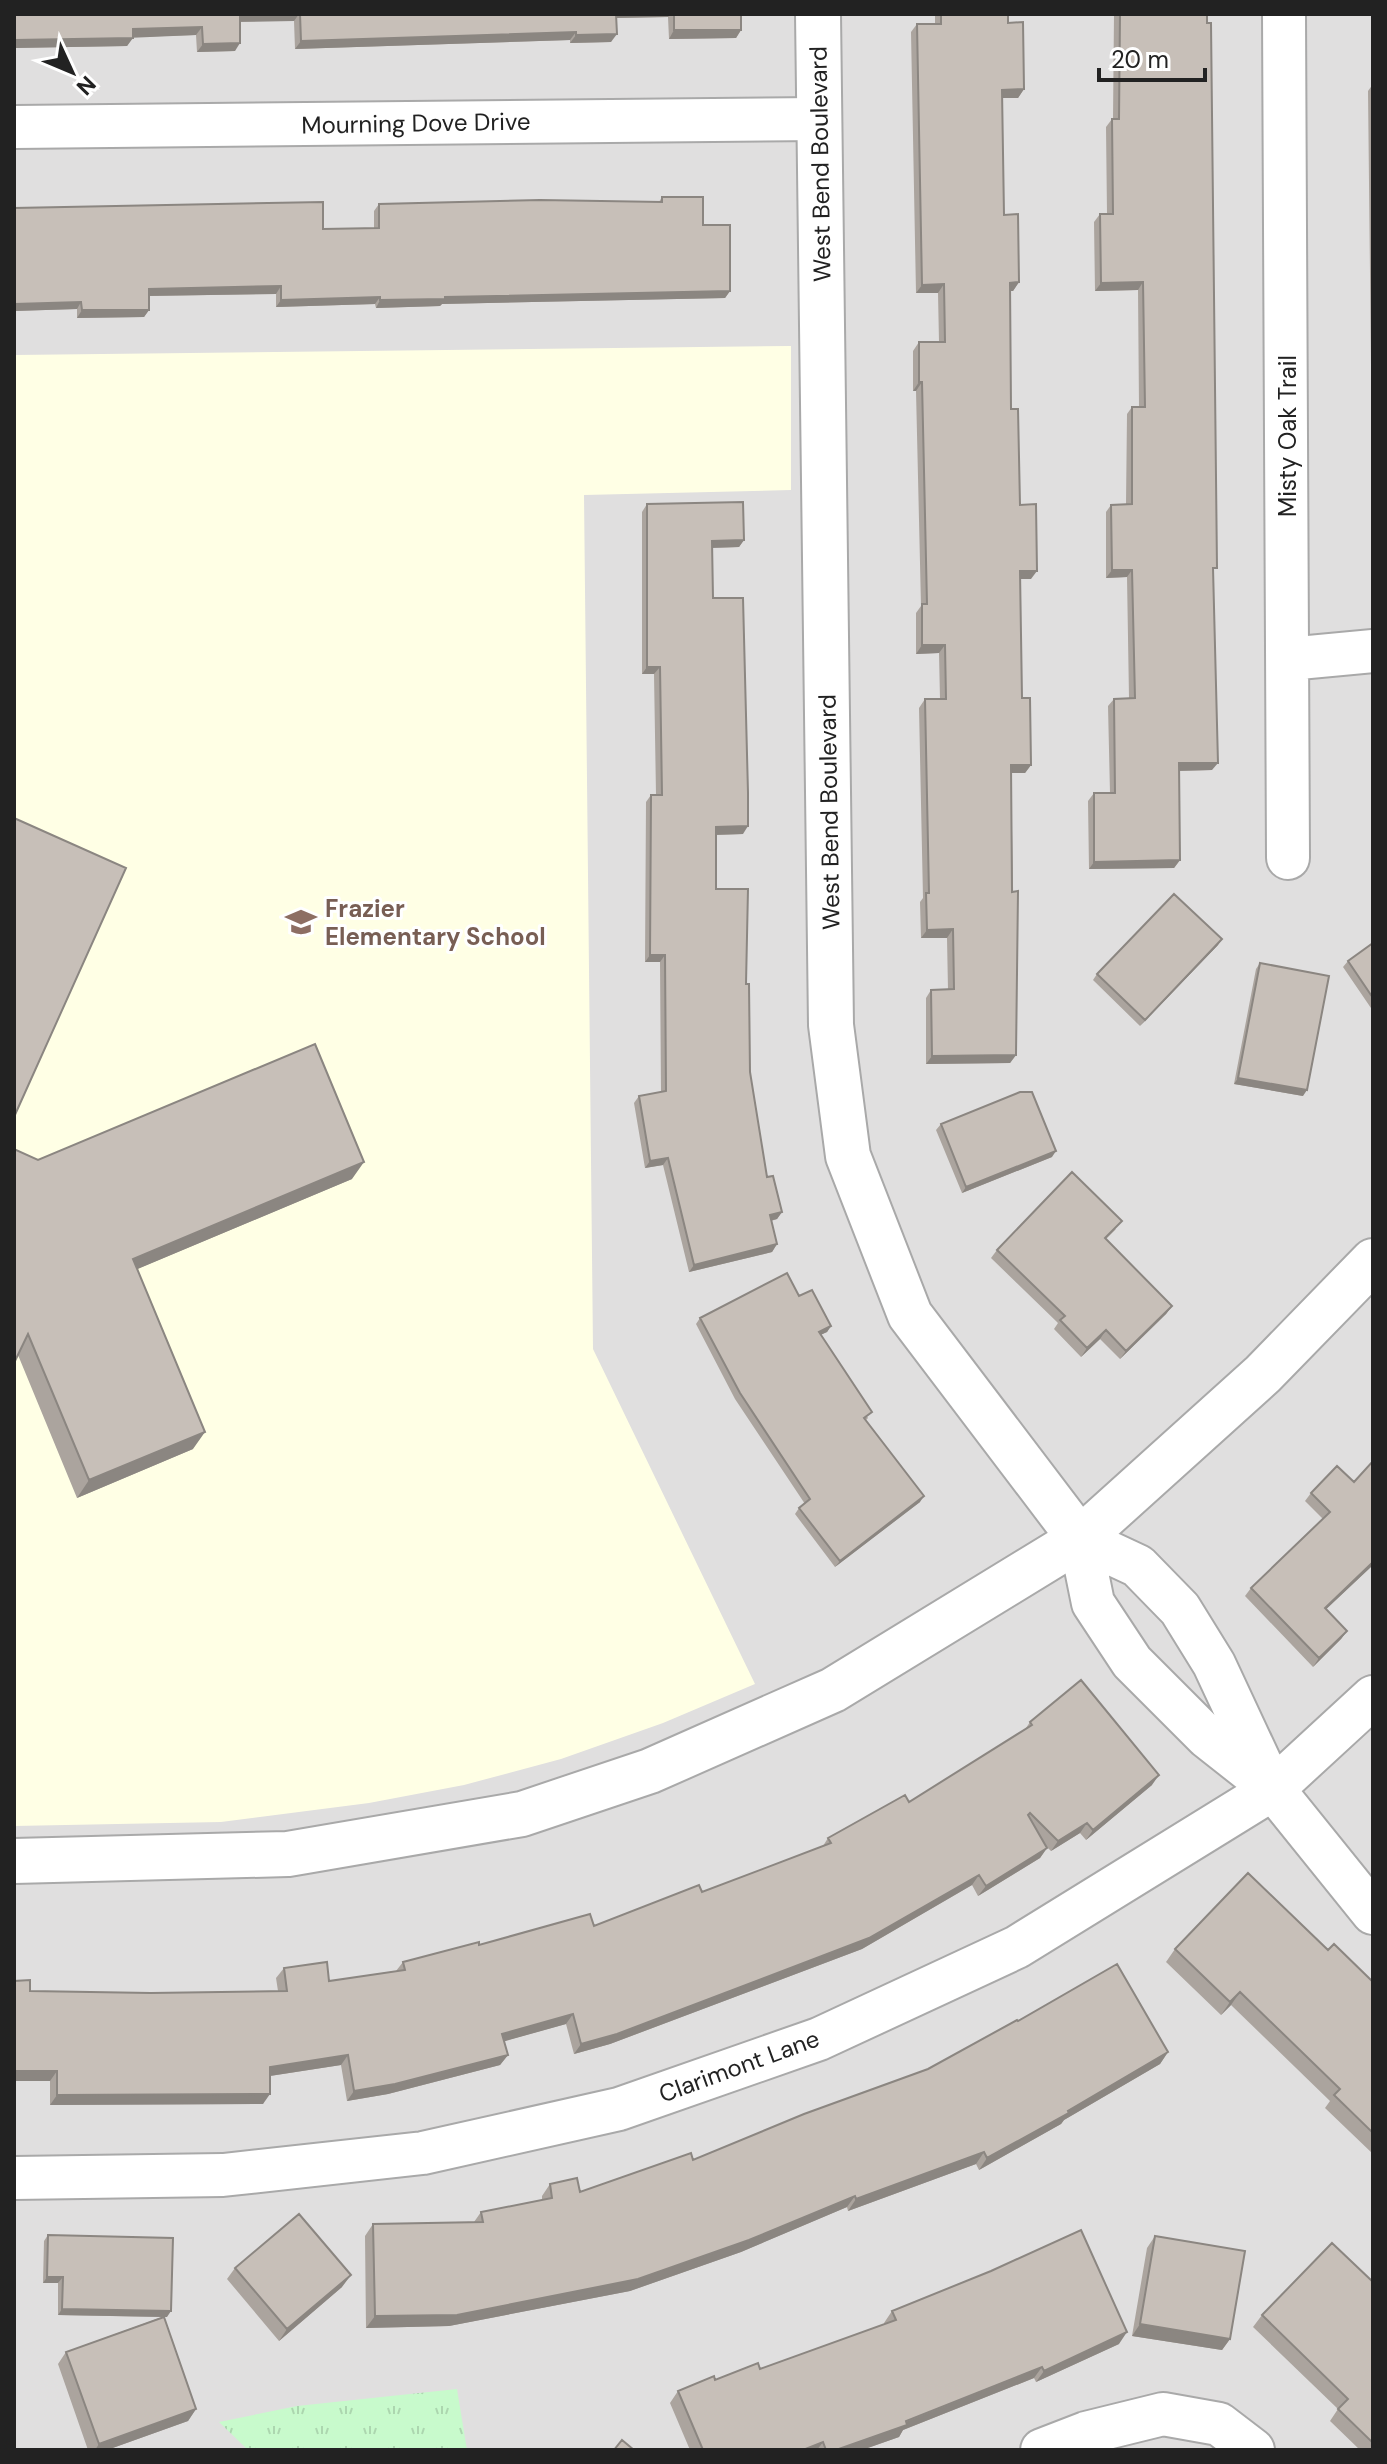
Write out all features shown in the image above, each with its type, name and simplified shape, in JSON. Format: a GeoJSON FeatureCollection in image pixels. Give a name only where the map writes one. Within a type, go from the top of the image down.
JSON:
{"type":"FeatureCollection","features":[{"type":"Feature","properties":{"kind":"street","name":"West Bend Boulevard"},"geometry":{"type":"LineString","coordinates":[[818,14],[831,1025],[848,1156],[910,1315],[1080,1539],[1093,1603],[1132,1662],[1207,1737],[1273,1789],[1373,1913]]}},
{"type":"Feature","properties":{"kind":"street","name":"Misty Oak Trail"},"geometry":{"type":"LineString","coordinates":[[1284,14],[1288,858]]}},
{"type":"Feature","properties":{"kind":"street","name":"Mourning Dove Drive"},"geometry":{"type":"LineString","coordinates":[[14,127],[819,119]]}},
{"type":"Feature","properties":{"kind":"street"},"geometry":{"type":"LineString","coordinates":[[1288,659],[1373,651]]}},
{"type":"Feature","properties":{"kind":"street"},"geometry":{"type":"LineString","coordinates":[[14,1861],[288,1854],[522,1814],[650,1771],[833,1690],[1080,1539],[1263,1374],[1373,1261]]}},
{"type":"Feature","properties":{"kind":"street","name":"West Bend Boulevard"},"geometry":{"type":"LineString","coordinates":[[1080,1539],[1138,1566],[1180,1609],[1220,1675],[1273,1789]]}},
{"type":"Feature","properties":{"kind":"street","name":"Clarimont Lane"},"geometry":{"type":"LineString","coordinates":[[14,2178],[223,2175],[423,2153],[619,2109],[819,2039],[1017,1947],[1273,1789],[1373,1697]]}},
{"type":"Feature","properties":{"kind":"street"},"geometry":{"type":"LineString","coordinates":[[1042,2450],[1086,2433],[1163,2414],[1219,2424],[1253,2450]]}},
{"type":"Feature","properties":{"kind":"shaded area"},"geometry":{"type":"Polygon","coordinates":[[[14,14],[1373,14],[1373,2450],[14,2450],[14,14]]]}},
{"type":"Feature","properties":{"kind":"shaded area","name":"Frazier Elementary School"},"geometry":{"type":"Polygon","coordinates":[[[791,346],[791,490],[584,495],[593,1349],[755,1684],[663,1723],[561,1759],[464,1785],[369,1803],[221,1822],[14,1826],[14,355],[791,346]]]}},
{"type":"Feature","properties":{"kind":"green space"},"geometry":{"type":"Polygon","coordinates":[[[457,2389],[467,2450],[248,2450],[219,2422],[297,2406],[457,2389]]]}},
{"type":"Feature","properties":{"kind":"building"},"geometry":{"type":"Polygon","coordinates":[[[14,14],[240,14],[240,43],[203,44],[202,27],[133,29],[133,38],[14,40],[14,14]]]}},
{"type":"Feature","properties":{"kind":"building"},"geometry":{"type":"Polygon","coordinates":[[[300,14],[616,14],[617,34],[576,35],[576,32],[301,41],[300,14]]]}},
{"type":"Feature","properties":{"kind":"building"},"geometry":{"type":"Polygon","coordinates":[[[674,14],[741,14],[741,30],[674,30],[674,14]]]}},
{"type":"Feature","properties":{"kind":"building"},"geometry":{"type":"Polygon","coordinates":[[[941,14],[1008,14],[1008,23],[1023,22],[1024,89],[1002,90],[1004,215],[1018,214],[1019,282],[1010,283],[1011,409],[1018,409],[1020,505],[1036,504],[1037,571],[1020,571],[1022,698],[1030,698],[1031,765],[1011,765],[1012,892],[1018,891],[1016,1055],[932,1056],[931,990],[954,989],[953,929],[927,930],[925,699],[946,699],[945,645],[922,645],[922,604],[927,604],[919,342],[945,342],[944,284],[922,285],[917,24],[941,24],[941,14]]]}},
{"type":"Feature","properties":{"kind":"building"},"geometry":{"type":"Polygon","coordinates":[[[1120,14],[1207,14],[1207,23],[1211,23],[1217,568],[1213,568],[1218,763],[1179,763],[1180,860],[1094,862],[1094,793],[1115,793],[1114,699],[1135,698],[1132,570],[1112,570],[1111,505],[1132,504],[1132,407],[1145,407],[1143,282],[1101,283],[1100,214],[1113,214],[1112,119],[1119,119],[1120,14]]]}},
{"type":"Feature","properties":{"kind":"building"},"geometry":{"type":"Polygon","coordinates":[[[662,197],[703,197],[703,225],[730,225],[730,291],[281,300],[281,286],[149,289],[149,310],[82,310],[81,302],[14,304],[14,208],[323,202],[323,229],[379,228],[379,204],[540,200],[662,202],[662,197]]]}},
{"type":"Feature","properties":{"kind":"building"},"geometry":{"type":"Polygon","coordinates":[[[743,502],[744,540],[712,541],[713,598],[743,598],[748,793],[748,826],[716,827],[716,889],[748,889],[746,984],[749,984],[750,1072],[767,1177],[773,1176],[782,1212],[770,1215],[777,1244],[694,1265],[668,1158],[650,1161],[639,1096],[666,1091],[665,955],[650,955],[651,795],[662,795],[660,667],[647,667],[647,504],[743,502]]]}},
{"type":"Feature","properties":{"kind":"building"},"geometry":{"type":"Polygon","coordinates":[[[14,818],[126,868],[14,1117],[14,818]]]}},
{"type":"Feature","properties":{"kind":"building"},"geometry":{"type":"Polygon","coordinates":[[[1174,894],[1222,939],[1145,1020],[1097,974],[1174,894]]]}},
{"type":"Feature","properties":{"kind":"building"},"geometry":{"type":"Polygon","coordinates":[[[1373,943],[1373,998],[1348,961],[1373,943]]]}},
{"type":"Feature","properties":{"kind":"building"},"geometry":{"type":"Polygon","coordinates":[[[1260,963],[1329,976],[1307,1090],[1238,1078],[1260,963]]]}},
{"type":"Feature","properties":{"kind":"building"},"geometry":{"type":"Polygon","coordinates":[[[315,1044],[364,1162],[133,1259],[205,1432],[89,1480],[28,1334],[14,1363],[14,1149],[38,1160],[315,1044]]]}},
{"type":"Feature","properties":{"kind":"building"},"geometry":{"type":"Polygon","coordinates":[[[1020,1092],[1032,1092],[1056,1151],[966,1187],[941,1124],[1020,1092]]]}},
{"type":"Feature","properties":{"kind":"building"},"geometry":{"type":"Polygon","coordinates":[[[1072,1172],[1122,1221],[1105,1238],[1172,1306],[1126,1351],[1106,1330],[1087,1348],[1060,1320],[1065,1316],[997,1250],[1072,1172]]]}},
{"type":"Feature","properties":{"kind":"building"},"geometry":{"type":"Polygon","coordinates":[[[787,1273],[799,1296],[812,1290],[831,1326],[819,1332],[872,1412],[864,1418],[924,1496],[840,1561],[799,1508],[810,1499],[740,1393],[700,1318],[787,1273]]]}},
{"type":"Feature","properties":{"kind":"building"},"geometry":{"type":"Polygon","coordinates":[[[1373,1461],[1373,1562],[1325,1608],[1347,1631],[1319,1658],[1251,1588],[1330,1512],[1311,1493],[1337,1466],[1354,1482],[1373,1461]]]}},
{"type":"Feature","properties":{"kind":"building"},"geometry":{"type":"Polygon","coordinates":[[[1081,1680],[1159,1775],[1093,1830],[1087,1823],[1058,1841],[1030,1813],[1028,1815],[1047,1848],[986,1886],[979,1875],[869,1938],[617,2034],[581,2044],[573,2014],[502,2034],[508,2055],[395,2084],[354,2091],[348,2055],[270,2067],[270,2094],[57,2095],[57,2071],[14,2071],[14,1981],[30,1980],[30,1991],[287,1991],[284,1968],[327,1962],[329,1981],[405,1970],[403,1962],[479,1942],[479,1945],[590,1914],[594,1926],[699,1885],[702,1892],[831,1843],[828,1838],[905,1795],[909,1802],[1032,1725],[1030,1722],[1081,1680]]]}},
{"type":"Feature","properties":{"kind":"building"},"geometry":{"type":"Polygon","coordinates":[[[1248,1873],[1328,1950],[1334,1944],[1373,1982],[1373,2133],[1334,2095],[1340,2089],[1240,1992],[1230,2002],[1175,1949],[1248,1873]]]}},
{"type":"Feature","properties":{"kind":"building"},"geometry":{"type":"Polygon","coordinates":[[[1117,1964],[1168,2052],[1069,2113],[987,2158],[984,2152],[856,2199],[855,2196],[749,2240],[638,2279],[457,2315],[375,2316],[373,2224],[483,2222],[481,2212],[552,2198],[550,2184],[577,2178],[580,2192],[691,2153],[693,2160],[804,2114],[928,2069],[1117,1964]]]}},
{"type":"Feature","properties":{"kind":"building"},"geometry":{"type":"Polygon","coordinates":[[[299,2214],[351,2275],[287,2329],[235,2268],[299,2214]]]}},
{"type":"Feature","properties":{"kind":"building"},"geometry":{"type":"Polygon","coordinates":[[[1081,2230],[1127,2332],[1044,2371],[1042,2367],[906,2421],[907,2425],[836,2450],[826,2450],[823,2442],[803,2450],[703,2450],[678,2391],[758,2363],[760,2369],[896,2320],[892,2311],[1081,2230]]]}},
{"type":"Feature","properties":{"kind":"building"},"geometry":{"type":"Polygon","coordinates":[[[48,2235],[173,2238],[171,2311],[62,2309],[63,2277],[47,2277],[48,2235]]]}},
{"type":"Feature","properties":{"kind":"building"},"geometry":{"type":"Polygon","coordinates":[[[1155,2236],[1245,2251],[1230,2339],[1140,2324],[1155,2236]]]}},
{"type":"Feature","properties":{"kind":"building"},"geometry":{"type":"Polygon","coordinates":[[[1332,2243],[1373,2282],[1373,2443],[1338,2409],[1348,2399],[1262,2315],[1332,2243]]]}},
{"type":"Feature","properties":{"kind":"building"},"geometry":{"type":"Polygon","coordinates":[[[164,2317],[196,2409],[99,2444],[66,2352],[164,2317]]]}},
{"type":"Feature","properties":{"kind":"building"},"geometry":{"type":"Polygon","coordinates":[[[622,2440],[634,2450],[614,2450],[622,2440]]]}},
{"type":"Feature","properties":{"kind":"place","name":"Frazier Elementary School"},"geometry":{"type":"Point","coordinates":[301,922]}}]}
